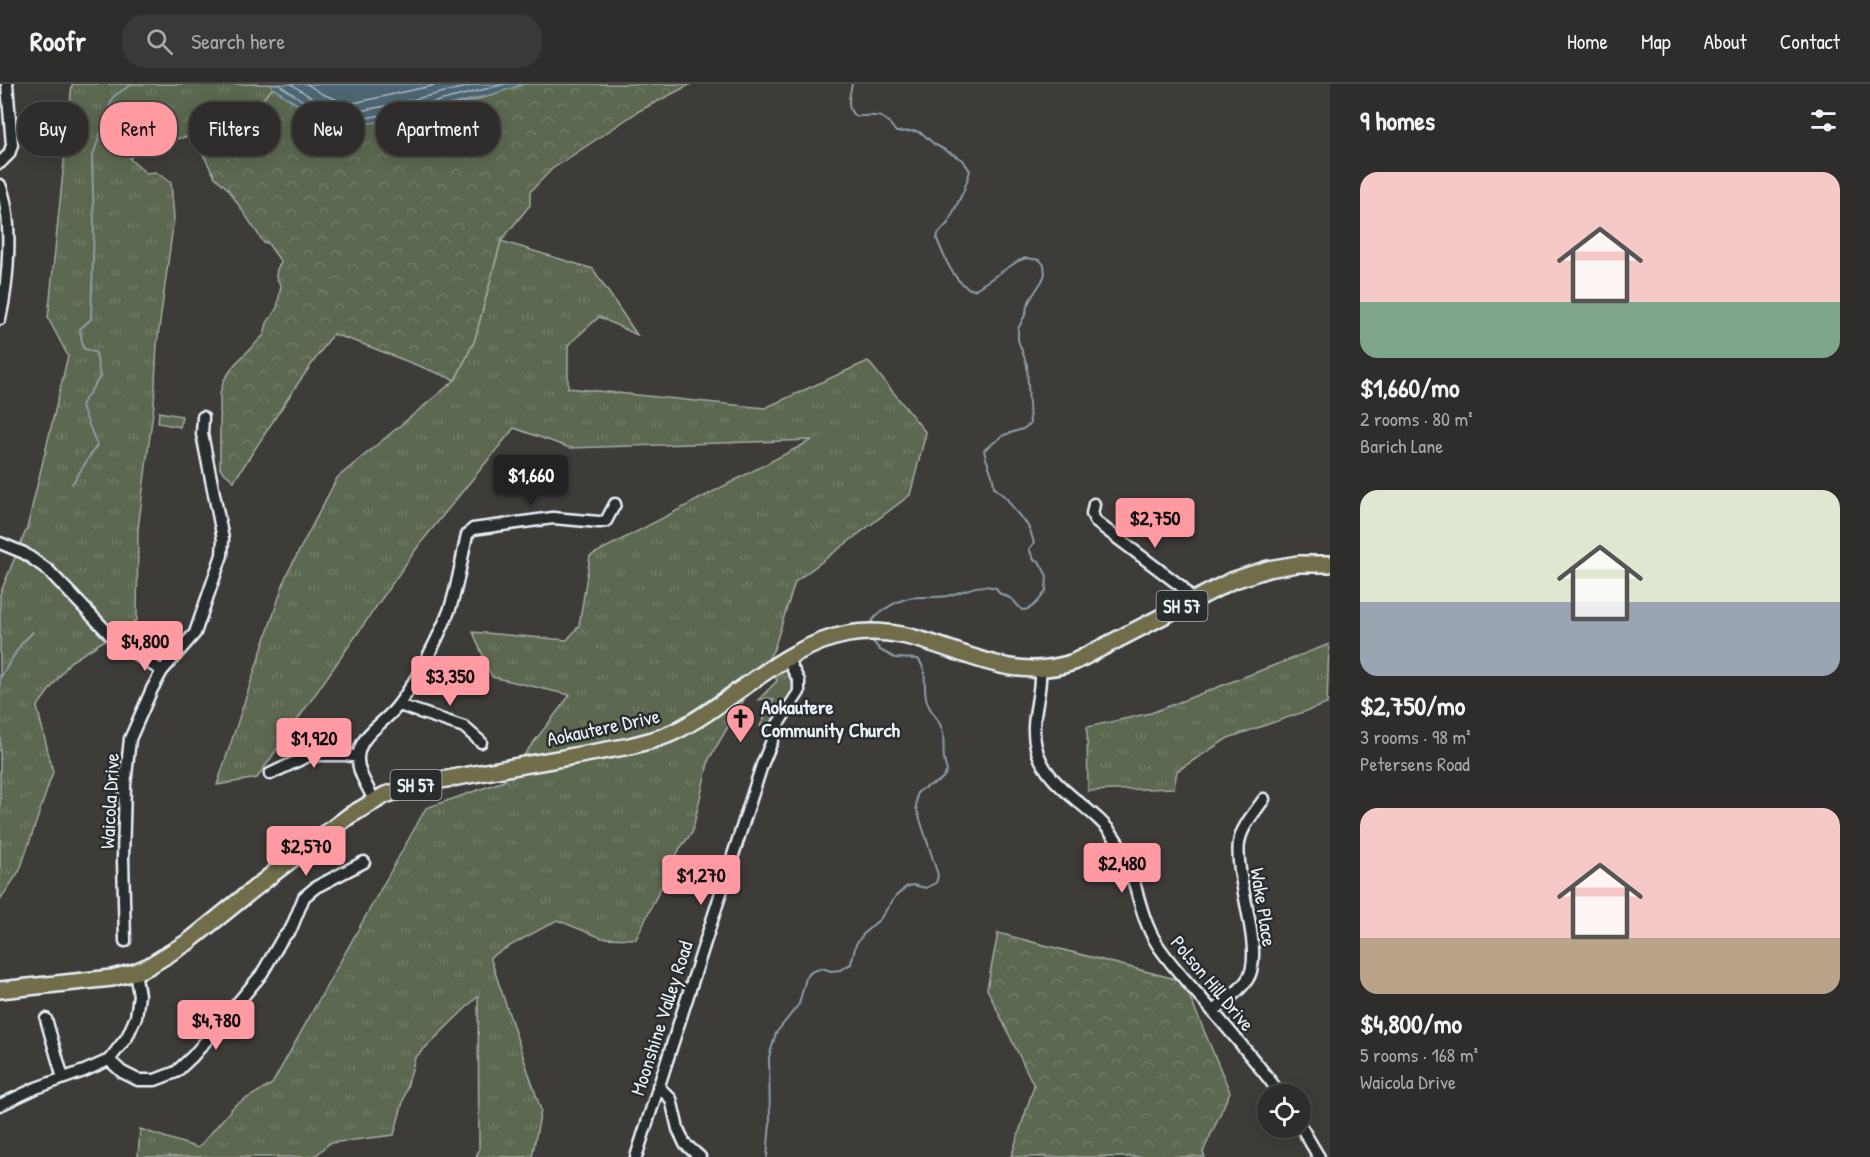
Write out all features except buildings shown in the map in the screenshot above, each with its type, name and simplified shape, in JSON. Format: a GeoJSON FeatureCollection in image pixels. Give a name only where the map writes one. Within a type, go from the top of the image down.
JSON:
{"type":"FeatureCollection","features":[{"type":"Feature","properties":{"kind":"highway","name":"Aokautere Drive"},"geometry":{"type":"LineString","coordinates":[[0,990],[75,983],[135,972],[161,960],[188,942],[275,872],[374,800],[398,789],[424,783],[630,746],[656,739],[674,732],[787,658],[820,641],[867,632],[912,637],[999,666],[1040,670],[1060,667],[1074,662],[1231,581],[1268,568],[1298,564],[1330,564]]}},
{"type":"Feature","properties":{"kind":"street"},"geometry":{"type":"LineString","coordinates":[[0,163],[9,154],[12,145],[7,84]]}},
{"type":"Feature","properties":{"kind":"street"},"geometry":{"type":"LineString","coordinates":[[0,185],[7,206],[5,286],[0,319]]}},
{"type":"Feature","properties":{"kind":"street","name":"Waicola Drive"},"geometry":{"type":"LineString","coordinates":[[125,941],[123,860],[125,785],[130,739],[152,688],[162,671],[195,633],[222,555],[223,539],[202,434],[203,417]]}},
{"type":"Feature","properties":{"kind":"street"},"geometry":{"type":"LineString","coordinates":[[374,800],[359,768],[358,757],[361,746],[369,734],[399,705],[433,646],[449,609],[467,535],[473,529],[553,518],[606,521],[615,504]]}},
{"type":"Feature","properties":{"kind":"street"},"geometry":{"type":"LineString","coordinates":[[1094,504],[1092,513],[1096,522],[1182,587],[1192,601]]}},
{"type":"Feature","properties":{"kind":"street"},"geometry":{"type":"LineString","coordinates":[[0,543],[24,553],[48,570],[116,641],[162,671]]}},
{"type":"Feature","properties":{"kind":"street","name":"Moonshine Valley Road"},"geometry":{"type":"LineString","coordinates":[[636,1157],[772,733],[799,692],[799,681],[787,658]]}},
{"type":"Feature","properties":{"kind":"street","name":"Polson Hill Drive"},"geometry":{"type":"LineString","coordinates":[[1040,670],[1033,727],[1036,747],[1044,767],[1057,784],[1101,820],[1116,840],[1127,860],[1144,920],[1156,942],[1170,963],[1273,1084]]}},
{"type":"Feature","properties":{"kind":"street"},"geometry":{"type":"LineString","coordinates":[[399,705],[464,727],[481,742]]}},
{"type":"Feature","properties":{"kind":"street"},"geometry":{"type":"LineString","coordinates":[[270,774],[310,755],[358,757]]}},
{"type":"Feature","properties":{"kind":"street","name":"Wake Place"},"geometry":{"type":"LineString","coordinates":[[1213,1012],[1247,981],[1254,965],[1238,859],[1240,840],[1264,798]]}},
{"type":"Feature","properties":{"kind":"street"},"geometry":{"type":"LineString","coordinates":[[109,1060],[122,1072],[138,1080],[155,1080],[176,1072],[193,1056],[261,975],[282,939],[291,929],[300,904],[310,892],[364,862]]}},
{"type":"Feature","properties":{"kind":"street"},"geometry":{"type":"LineString","coordinates":[[0,1105],[29,1091],[109,1060],[127,1037],[136,1017],[139,995],[135,972]]}},
{"type":"Feature","properties":{"kind":"street"},"geometry":{"type":"LineString","coordinates":[[46,1019],[63,1078]]}},
{"type":"Feature","properties":{"kind":"street"},"geometry":{"type":"LineString","coordinates":[[658,1086],[671,1099],[678,1129],[685,1144],[699,1157]]}},
{"type":"Feature","properties":{"kind":"street"},"geometry":{"type":"LineString","coordinates":[[1308,1138],[1319,1157]]}},
{"type":"Feature","properties":{"kind":"green space"},"geometry":{"type":"Polygon","coordinates":[[[72,84],[271,84],[273,88],[260,102],[189,102],[189,137],[177,138],[177,102],[100,102],[100,156],[132,156],[130,159],[146,173],[156,172],[171,183],[174,218],[157,344],[154,404],[138,529],[137,620],[70,662],[37,707],[53,772],[20,870],[0,900],[0,594],[27,528],[68,356],[48,318],[65,156],[88,156],[88,102],[70,102],[72,84]]]}},
{"type":"Feature","properties":{"kind":"green space"},"geometry":{"type":"Polygon","coordinates":[[[524,84],[691,84],[639,111],[552,169],[530,192],[530,205],[501,241],[474,342],[455,380],[333,334],[234,481],[220,469],[220,393],[224,380],[235,364],[264,335],[267,323],[277,308],[281,286],[276,277],[281,262],[267,242],[264,243],[228,189],[215,177],[204,156],[280,156],[280,102],[260,102],[273,88],[294,102],[292,102],[292,156],[364,156],[364,123],[376,121],[376,156],[500,156],[500,102],[466,102],[524,84]]]}},
{"type":"Feature","properties":{"kind":"green space"},"geometry":{"type":"Polygon","coordinates":[[[501,241],[593,269],[637,335],[599,317],[568,345],[568,388],[765,408],[868,361],[926,433],[910,495],[795,582],[774,649],[709,759],[692,833],[680,848],[636,939],[602,938],[557,920],[490,957],[541,1110],[532,1157],[476,1157],[479,1150],[478,996],[415,1058],[394,1135],[330,1143],[314,1157],[138,1157],[140,1129],[198,1148],[235,1105],[272,1084],[426,808],[504,781],[570,695],[492,677],[473,632],[567,640],[579,626],[590,556],[812,440],[570,448],[514,428],[419,545],[257,778],[217,785],[286,576],[337,478],[455,380],[474,342],[501,241]]]}},
{"type":"Feature","properties":{"kind":"green space"},"geometry":{"type":"Polygon","coordinates":[[[159,412],[182,416],[180,427],[158,423],[159,412]]]}},
{"type":"Feature","properties":{"kind":"green space"},"geometry":{"type":"Polygon","coordinates":[[[1329,644],[1327,704],[1228,738],[1177,771],[1174,788],[1088,791],[1087,727],[1151,713],[1329,644]]]}},
{"type":"Feature","properties":{"kind":"green space"},"geometry":{"type":"Polygon","coordinates":[[[779,671],[794,675],[795,687],[774,725],[760,726],[774,700],[768,698],[758,700],[777,681],[774,674],[779,671]]]}},
{"type":"Feature","properties":{"kind":"green space"},"geometry":{"type":"Polygon","coordinates":[[[998,933],[1183,981],[1230,1092],[1203,1152],[1205,1157],[1011,1157],[1034,1086],[987,989],[998,933]]]}},
{"type":"Feature","properties":{"kind":"water"},"geometry":{"type":"Polygon","coordinates":[[[271,84],[524,84],[462,102],[376,102],[376,122],[364,124],[364,102],[294,102],[273,88],[271,84]]]}},
{"type":"Feature","properties":{"kind":"waterway"},"geometry":{"type":"LineString","coordinates":[[72,484],[97,445],[81,405],[100,377],[96,353],[83,348],[80,329],[91,319],[94,225],[92,158],[113,97],[132,84]]}},
{"type":"Feature","properties":{"kind":"waterway"},"geometry":{"type":"LineString","coordinates":[[852,84],[849,105],[855,116],[878,116],[886,120],[896,132],[916,131],[923,134],[934,144],[963,160],[970,171],[964,190],[948,223],[938,234],[937,239],[951,269],[961,283],[974,290],[1026,258],[1040,260],[1044,265],[1045,274],[1027,306],[1018,329],[1018,340],[1027,365],[1030,424],[1023,429],[1004,435],[984,450],[994,487],[1007,499],[1030,530],[1034,543],[1029,549],[1034,560],[1039,561],[1047,576],[1046,591],[1039,601],[1026,610],[1022,610],[1012,599],[989,586],[977,587],[947,596],[909,598],[891,605],[880,613],[869,628]]}},
{"type":"Feature","properties":{"kind":"waterway"},"geometry":{"type":"LineString","coordinates":[[0,678],[21,644],[33,632]]}},
{"type":"Feature","properties":{"kind":"waterway"},"geometry":{"type":"LineString","coordinates":[[767,1157],[770,1123],[769,1057],[776,1033],[799,1004],[806,978],[811,972],[822,968],[831,971],[840,970],[851,964],[856,944],[865,932],[880,919],[895,897],[906,887],[913,885],[926,888],[936,883],[938,875],[916,807],[917,793],[938,782],[947,771],[942,729],[926,698],[922,664],[918,659],[895,658],[880,650],[871,639]]}},
{"type":"Feature","properties":{"kind":"place","name":"Aokautere Community Church"},"geometry":{"type":"Point","coordinates":[740,744]}}]}
